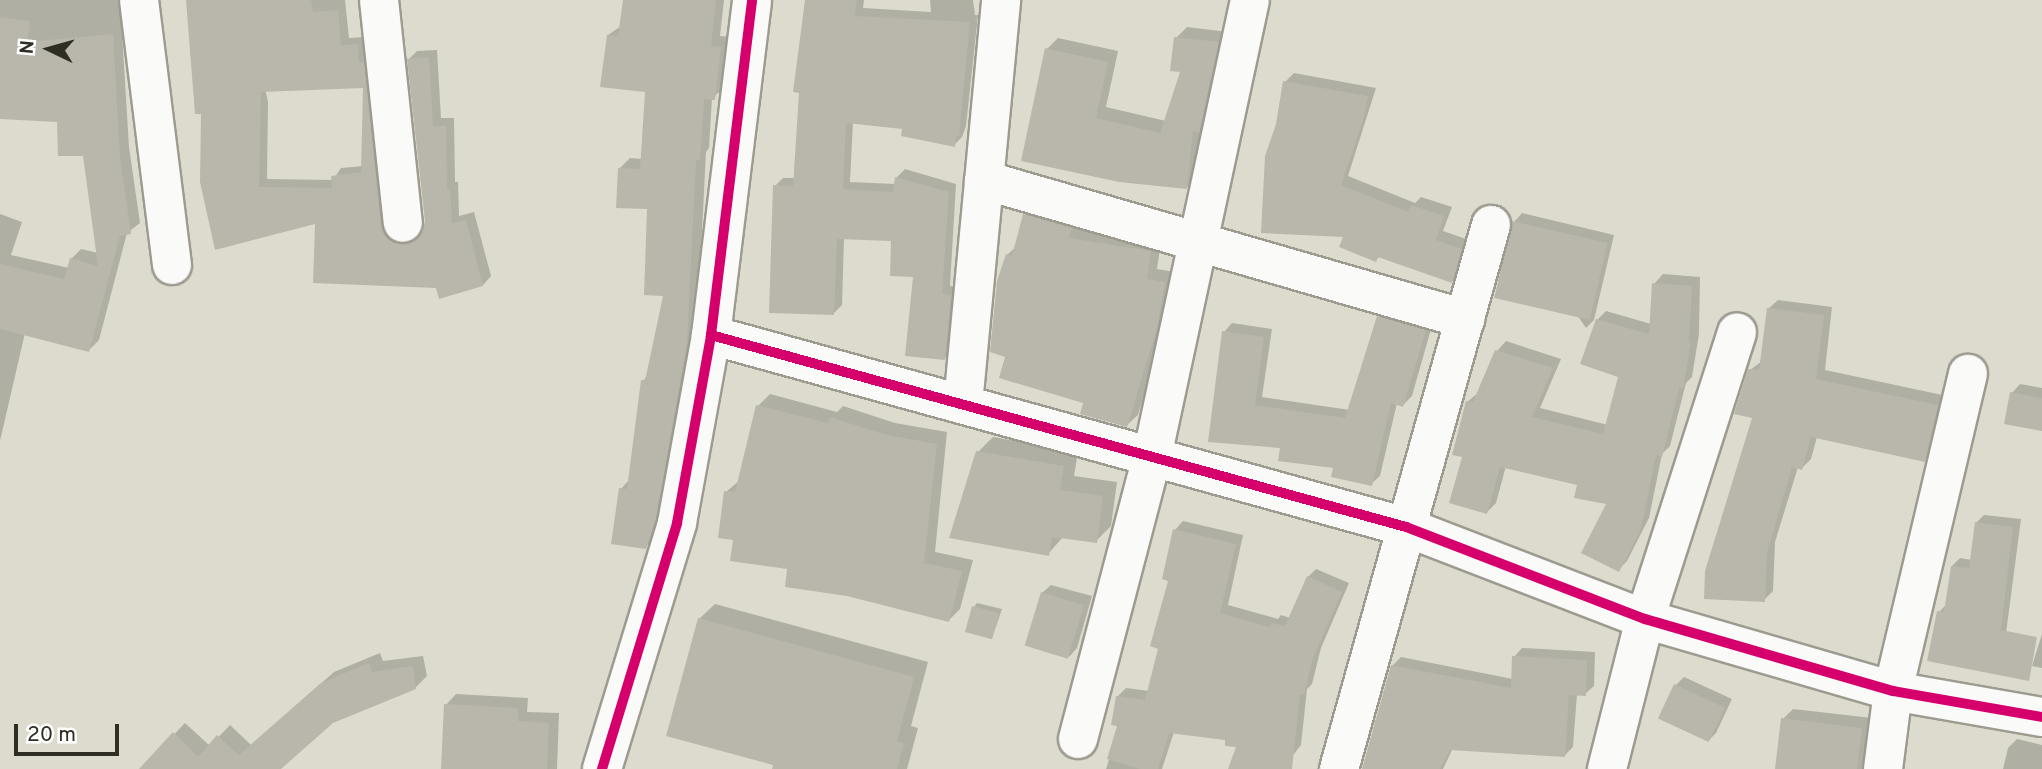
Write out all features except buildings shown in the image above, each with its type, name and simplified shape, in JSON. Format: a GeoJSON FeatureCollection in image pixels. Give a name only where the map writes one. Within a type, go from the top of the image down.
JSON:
{"type":"FeatureCollection","features":[{"type":"Feature","properties":{"kind":"street"},"geometry":{"type":"LineString","coordinates":[[139,0],[173,265]]}},
{"type":"Feature","properties":{"kind":"street"},"geometry":{"type":"LineString","coordinates":[[379,0],[403,223]]}},
{"type":"Feature","properties":{"kind":"street"},"geometry":{"type":"LineString","coordinates":[[601,769],[677,523],[710,335],[752,0]]}},
{"type":"Feature","properties":{"kind":"street"},"geometry":{"type":"LineString","coordinates":[[963,404],[1001,0]]}},
{"type":"Feature","properties":{"kind":"street"},"geometry":{"type":"LineString","coordinates":[[1078,739],[1152,457],[1250,0]]}},
{"type":"Feature","properties":{"kind":"street"},"geometry":{"type":"LineString","coordinates":[[984,180],[1465,319]]}},
{"type":"Feature","properties":{"kind":"street"},"geometry":{"type":"LineString","coordinates":[[1339,769],[1491,225]]}},
{"type":"Feature","properties":{"kind":"street"},"geometry":{"type":"LineString","coordinates":[[1607,769],[1644,619],[1737,332]]}},
{"type":"Feature","properties":{"kind":"street"},"geometry":{"type":"LineString","coordinates":[[710,335],[1406,527],[1644,619],[1893,691],[2042,717]]}},
{"type":"Feature","properties":{"kind":"street"},"geometry":{"type":"LineString","coordinates":[[1883,769],[1893,691],[1968,374]]}},
{"type":"Feature","properties":{"kind":"cycle path"},"geometry":{"type":"LineString","coordinates":[[602,769],[677,523],[711,335],[752,0]]}},
{"type":"Feature","properties":{"kind":"cycle path"},"geometry":{"type":"LineString","coordinates":[[711,335],[1406,527],[1645,619],[1893,691],[2042,717]]}}]}
